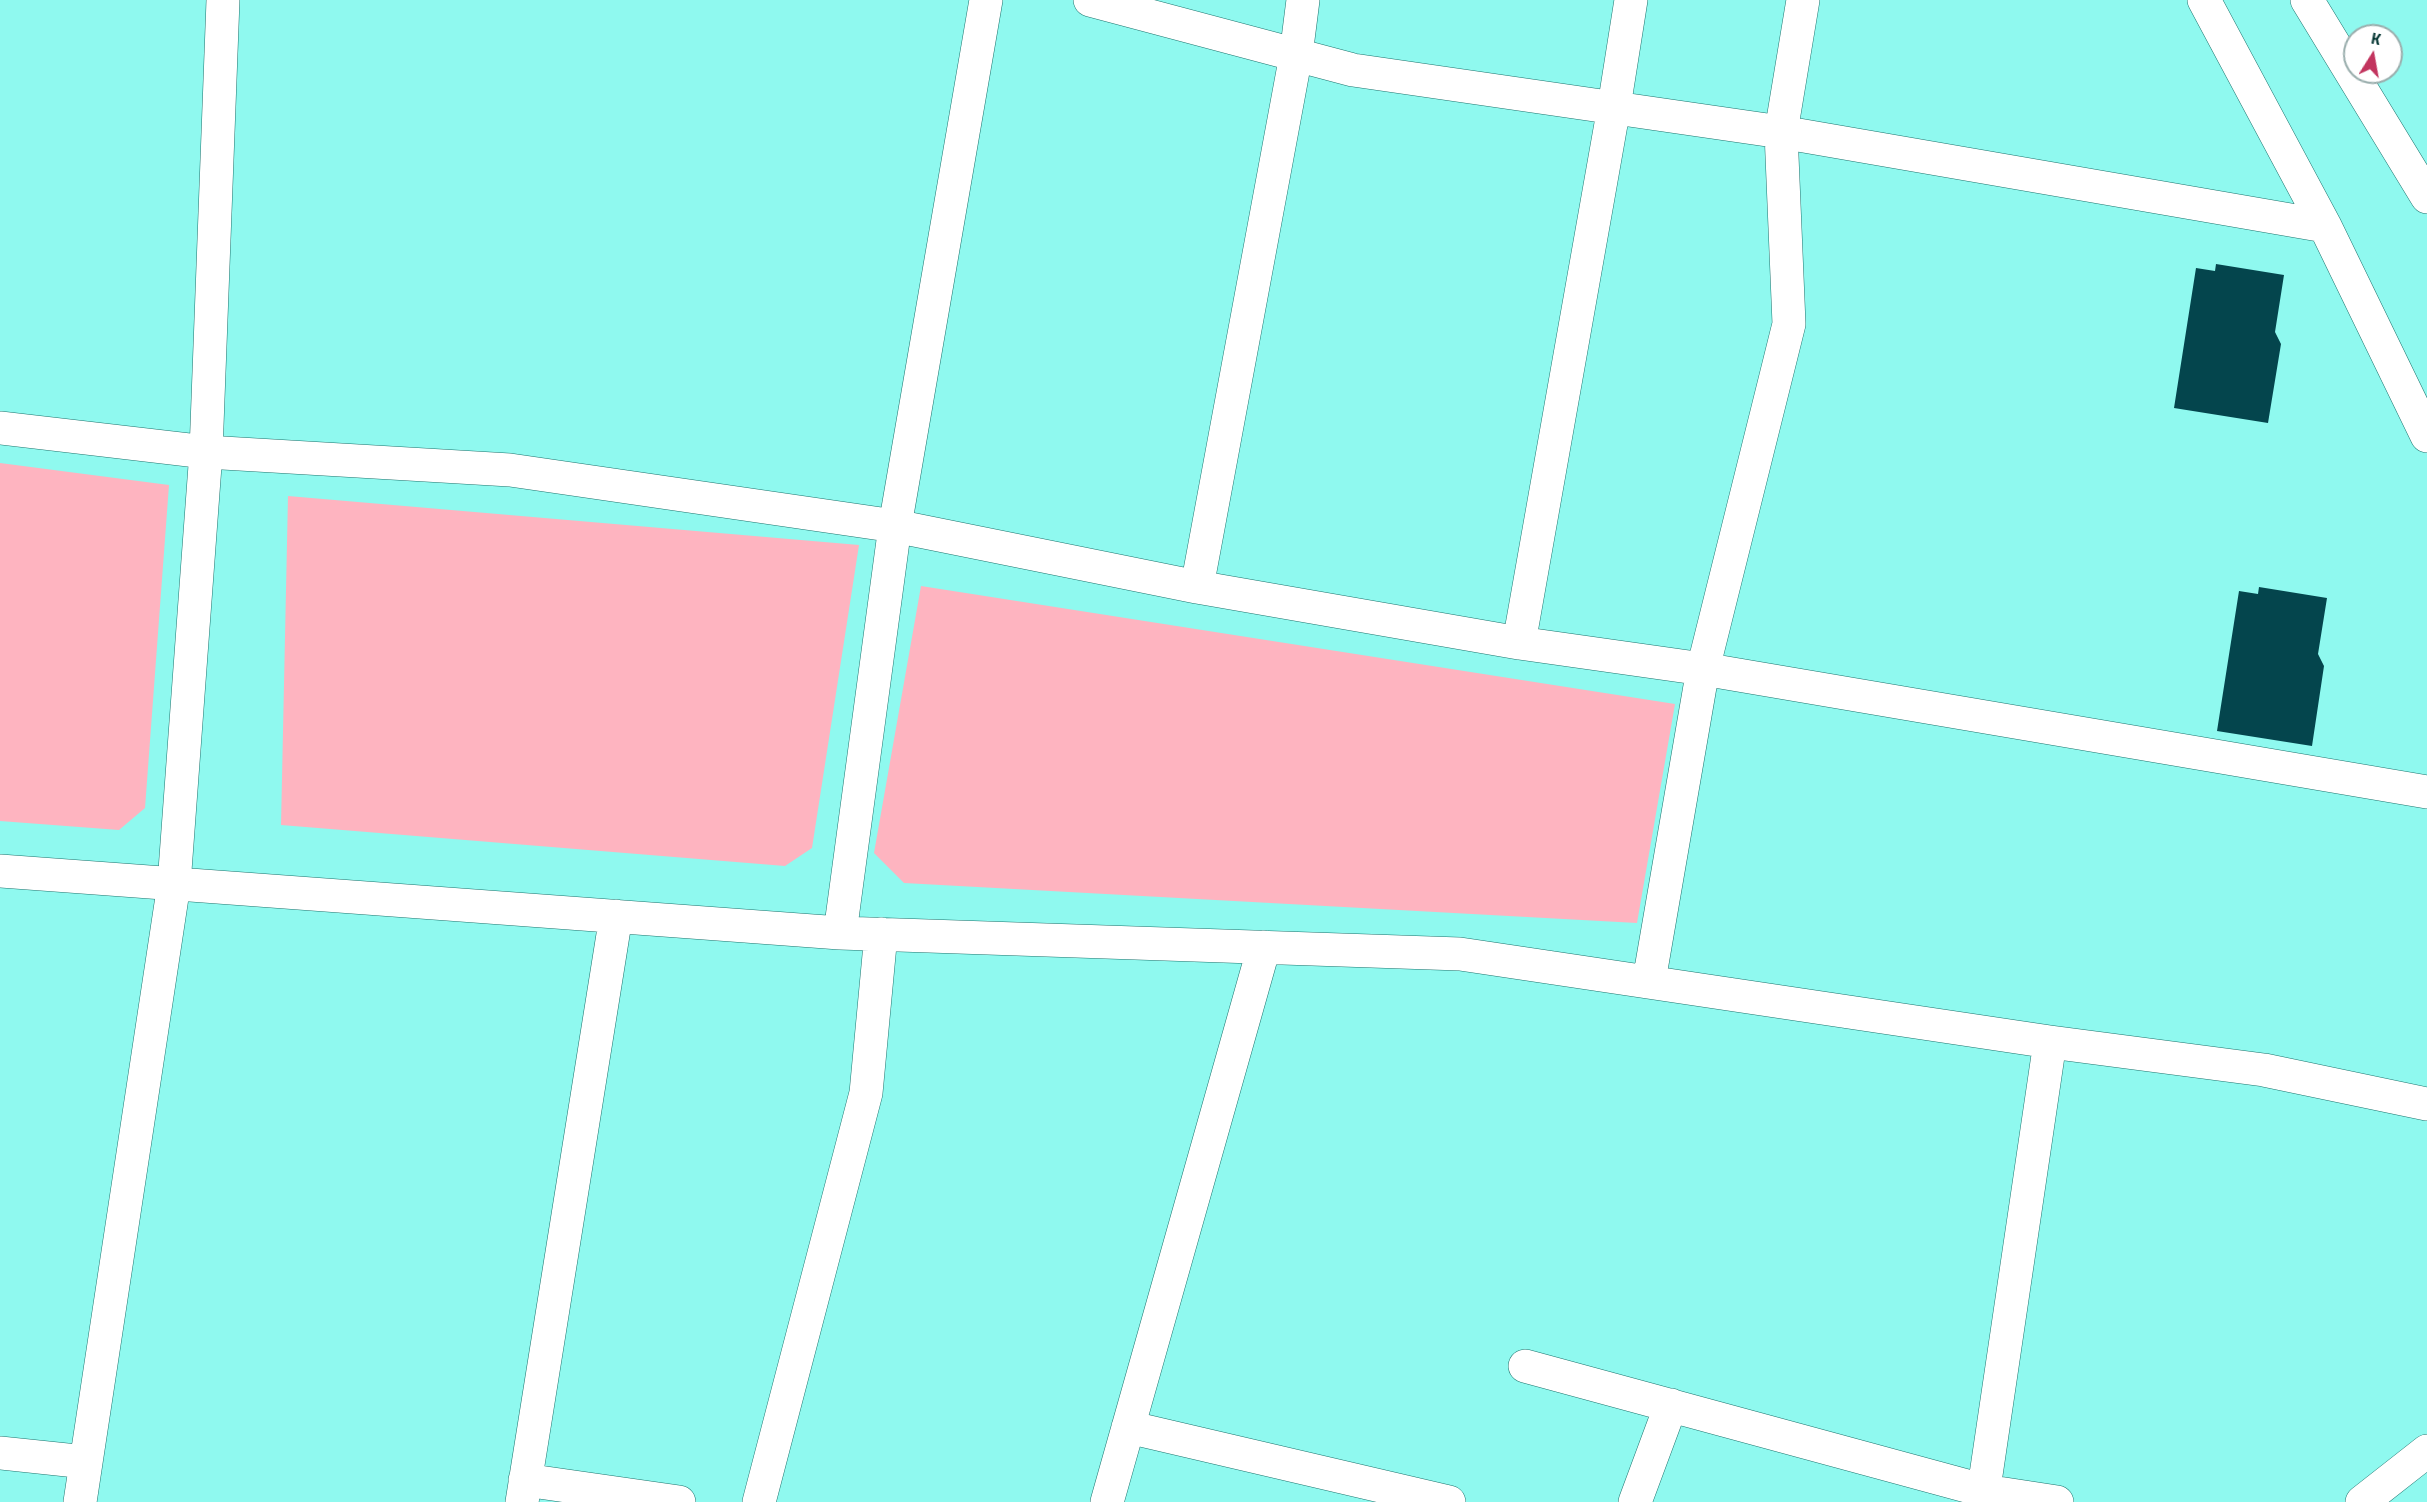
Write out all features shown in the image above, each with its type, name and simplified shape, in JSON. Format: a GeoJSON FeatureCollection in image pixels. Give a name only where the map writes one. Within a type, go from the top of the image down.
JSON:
{"type":"FeatureCollection","features":[{"type":"Feature","properties":{"kind":"street"},"geometry":{"type":"LineString","coordinates":[[80,1502],[174,884],[206,452],[223,0]]}},
{"type":"Feature","properties":{"kind":"street"},"geometry":{"type":"LineString","coordinates":[[840,933],[895,526],[986,0]]}},
{"type":"Feature","properties":{"kind":"street"},"geometry":{"type":"LineString","coordinates":[[1090,0],[1353,70],[1781,132],[2325,226]]}},
{"type":"Feature","properties":{"kind":"street"},"geometry":{"type":"LineString","coordinates":[[1197,587],[1296,55],[1303,0]]}},
{"type":"Feature","properties":{"kind":"street"},"geometry":{"type":"LineString","coordinates":[[1519,643],[1614,106],[1630,0]]}},
{"type":"Feature","properties":{"kind":"street"},"geometry":{"type":"LineString","coordinates":[[1649,981],[1702,669],[1789,324],[1781,132],[1803,0]]}},
{"type":"Feature","properties":{"kind":"street"},"geometry":{"type":"LineString","coordinates":[[2204,0],[2325,226],[2427,436]]}},
{"type":"Feature","properties":{"kind":"street"},"geometry":{"type":"LineString","coordinates":[[2307,0],[2427,197]]}},
{"type":"Feature","properties":{"kind":"street"},"geometry":{"type":"LineString","coordinates":[[0,428],[206,452],[510,470],[895,526],[1197,587],[1519,643],[1702,669],[2427,792]]}},
{"type":"Feature","properties":{"kind":"street"},"geometry":{"type":"LineString","coordinates":[[0,871],[840,933],[1460,954],[2050,1042],[2264,1070],[2427,1104]]}},
{"type":"Feature","properties":{"kind":"street"},"geometry":{"type":"LineString","coordinates":[[616,916],[524,1491],[679,1502]]}},
{"type":"Feature","properties":{"kind":"street"},"geometry":{"type":"LineString","coordinates":[[759,1502],[866,1093],[881,934]]}},
{"type":"Feature","properties":{"kind":"street"},"geometry":{"type":"LineString","coordinates":[[1107,1502],[1264,947]]}},
{"type":"Feature","properties":{"kind":"street"},"geometry":{"type":"LineString","coordinates":[[1984,1496],[2050,1042]]}},
{"type":"Feature","properties":{"kind":"street"},"geometry":{"type":"LineString","coordinates":[[1525,1366],[1671,1405],[1984,1496],[2057,1502]]}},
{"type":"Feature","properties":{"kind":"street"},"geometry":{"type":"LineString","coordinates":[[1635,1502],[1671,1405]]}},
{"type":"Feature","properties":{"kind":"street"},"geometry":{"type":"LineString","coordinates":[[1128,1427],[1449,1502]]}},
{"type":"Feature","properties":{"kind":"street"},"geometry":{"type":"LineString","coordinates":[[2362,1502],[2427,1451]]}},
{"type":"Feature","properties":{"kind":"street"},"geometry":{"type":"LineString","coordinates":[[0,1453],[86,1461]]}},
{"type":"Feature","properties":{"kind":"shaded area"},"geometry":{"type":"Polygon","coordinates":[[[0,463],[169,485],[145,808],[119,830],[0,821],[0,463]]]}},
{"type":"Feature","properties":{"kind":"shaded area"},"geometry":{"type":"Polygon","coordinates":[[[288,496],[859,545],[812,848],[785,866],[281,825],[288,496]]]}},
{"type":"Feature","properties":{"kind":"shaded area"},"geometry":{"type":"Polygon","coordinates":[[[921,586],[1675,704],[1637,923],[904,883],[874,853],[921,586]]]}},
{"type":"Feature","properties":{"kind":"building"},"geometry":{"type":"Polygon","coordinates":[[[2216,264],[2284,275],[2275,332],[2281,344],[2268,423],[2174,408],[2196,268],[2215,271],[2216,264]]]}},
{"type":"Feature","properties":{"kind":"building"},"geometry":{"type":"Polygon","coordinates":[[[2259,587],[2327,598],[2318,654],[2324,666],[2312,746],[2217,731],[2239,591],[2258,594],[2259,587]]]}}]}
